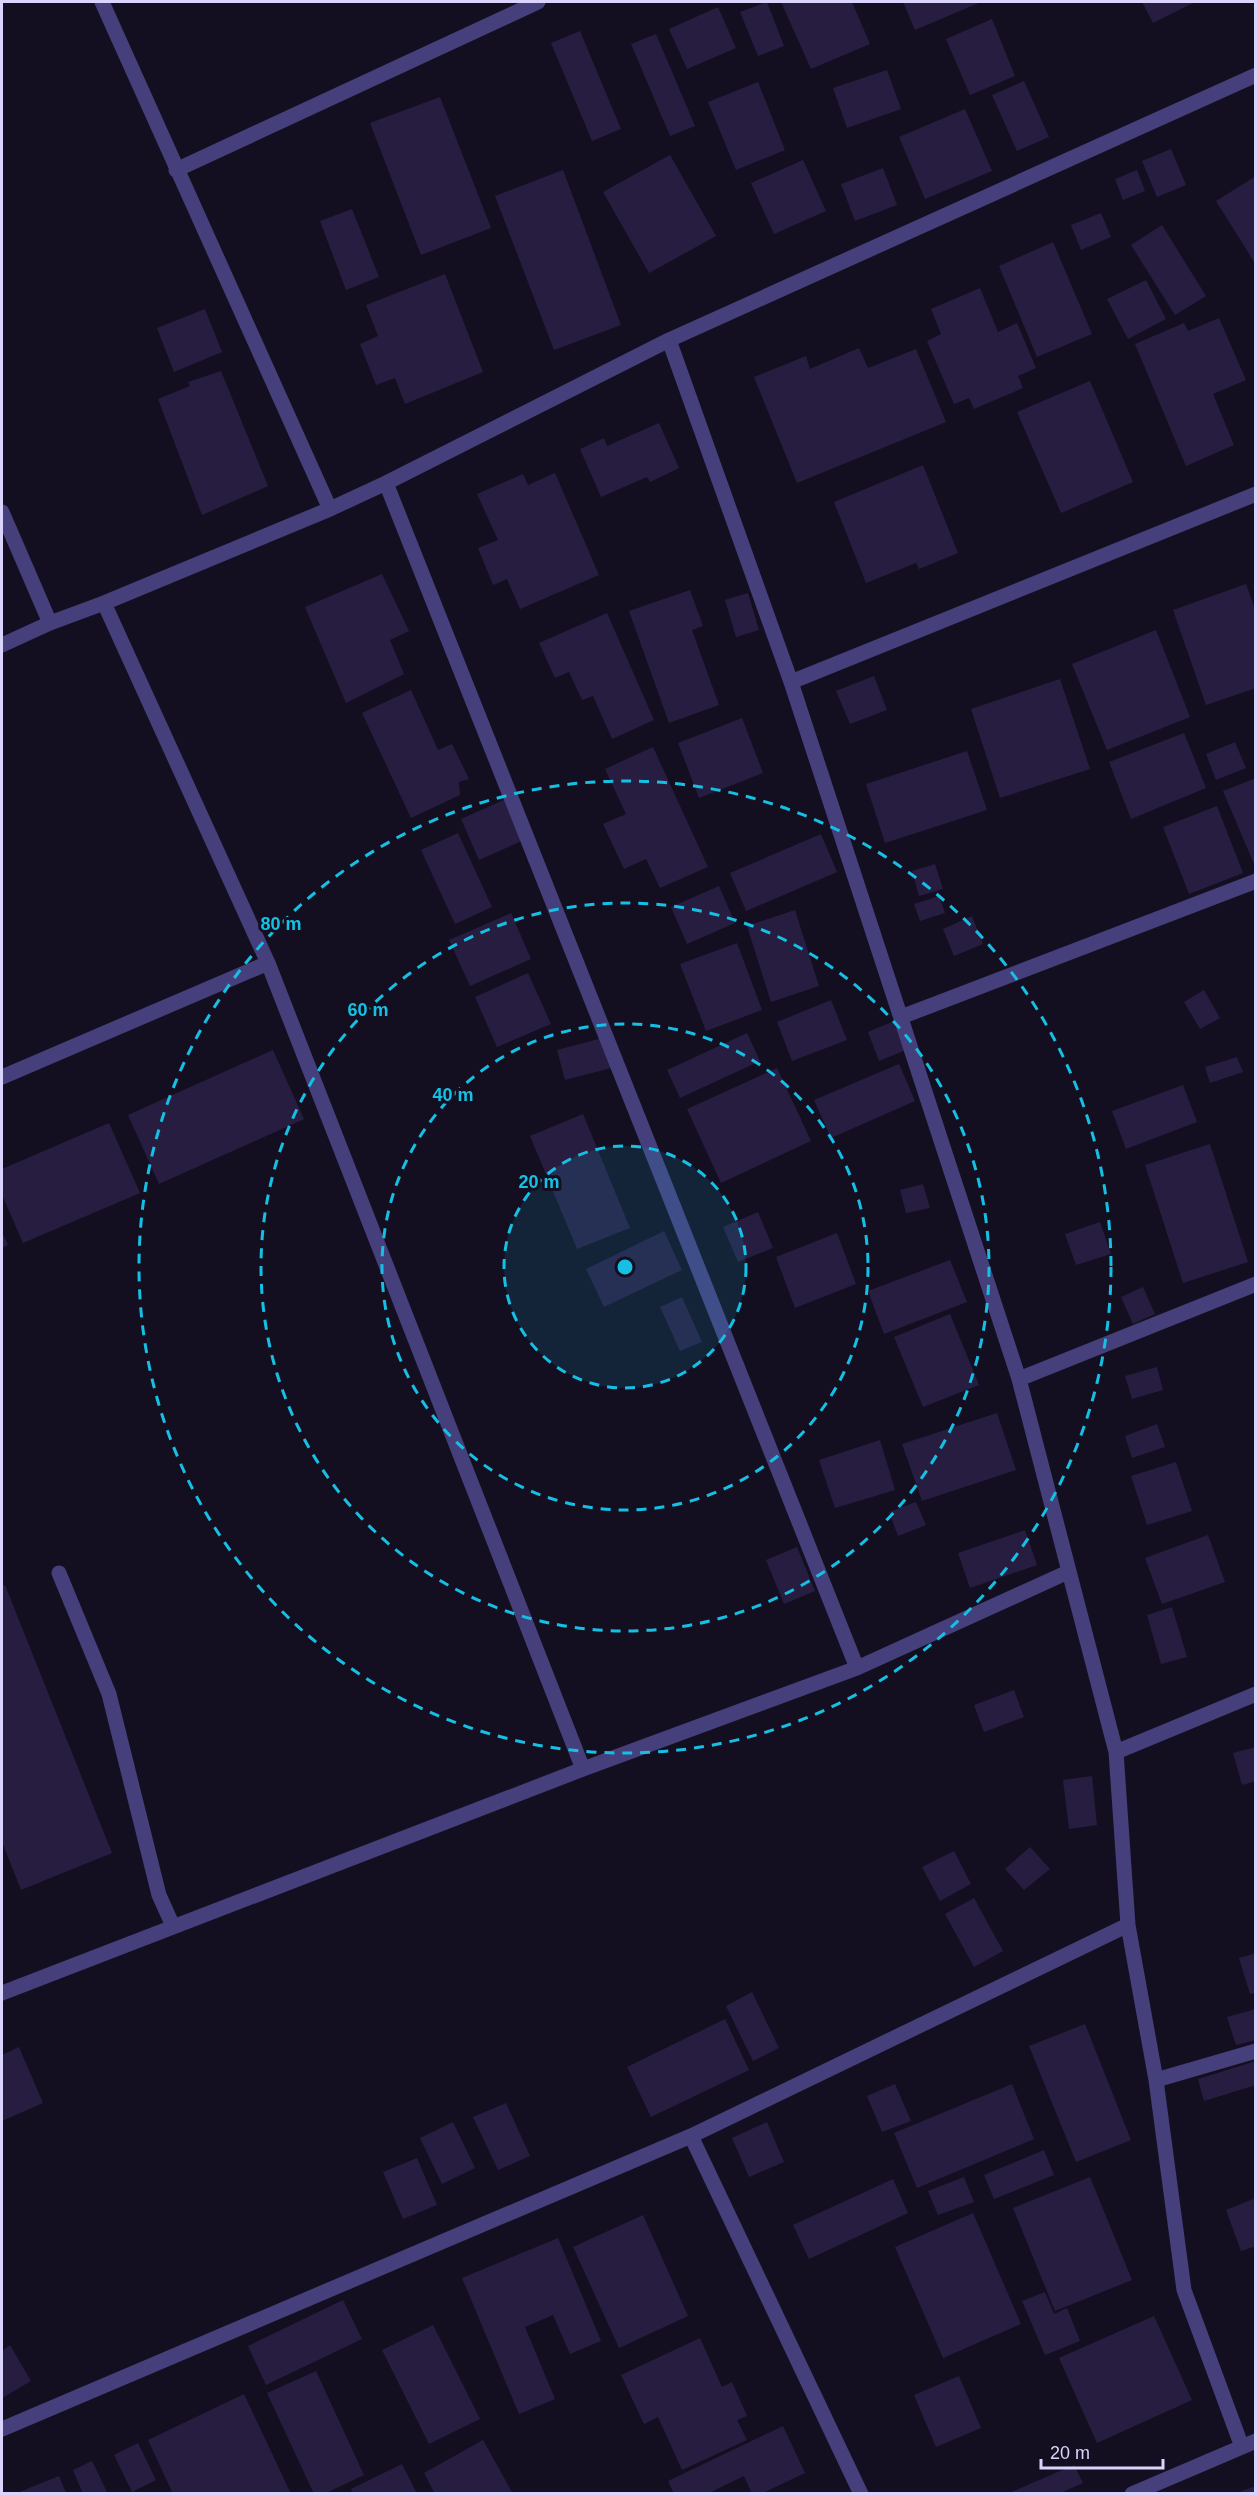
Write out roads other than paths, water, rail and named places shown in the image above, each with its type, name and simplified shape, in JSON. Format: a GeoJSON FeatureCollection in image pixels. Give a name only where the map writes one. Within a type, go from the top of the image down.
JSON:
{"type":"FeatureCollection","features":[{"type":"Feature","properties":{"kind":"street"},"geometry":{"type":"LineString","coordinates":[[102,2],[330,509]]}},
{"type":"Feature","properties":{"kind":"street"},"geometry":{"type":"LineString","coordinates":[[176,170],[538,2]]}},
{"type":"Feature","properties":{"kind":"street"},"geometry":{"type":"LineString","coordinates":[[2,645],[50,623],[104,603],[330,509],[669,340],[1256,75]]}},
{"type":"Feature","properties":{"kind":"street"},"geometry":{"type":"LineString","coordinates":[[669,340],[791,682],[1019,1379],[1116,1752],[1128,1925],[1156,2080],[1184,2290],[1249,2444],[1132,2493]]}},
{"type":"Feature","properties":{"kind":"street"},"geometry":{"type":"LineString","coordinates":[[386,483],[857,1668]]}},
{"type":"Feature","properties":{"kind":"street"},"geometry":{"type":"LineString","coordinates":[[791,682],[1256,494]]}},
{"type":"Feature","properties":{"kind":"street"},"geometry":{"type":"LineString","coordinates":[[2,512],[50,623]]}},
{"type":"Feature","properties":{"kind":"street"},"geometry":{"type":"LineString","coordinates":[[104,603],[268,963],[583,1769]]}},
{"type":"Feature","properties":{"kind":"street"},"geometry":{"type":"LineString","coordinates":[[901,1017],[1256,881]]}},
{"type":"Feature","properties":{"kind":"street"},"geometry":{"type":"LineString","coordinates":[[2,1077],[268,963]]}},
{"type":"Feature","properties":{"kind":"street"},"geometry":{"type":"LineString","coordinates":[[1019,1379],[1256,1284]]}},
{"type":"Feature","properties":{"kind":"street"},"geometry":{"type":"LineString","coordinates":[[2,1993],[583,1769],[857,1668],[1068,1572]]}},
{"type":"Feature","properties":{"kind":"street"},"geometry":{"type":"LineString","coordinates":[[59,1573],[110,1694],[159,1895],[173,1926]]}},
{"type":"Feature","properties":{"kind":"street"},"geometry":{"type":"LineString","coordinates":[[1116,1752],[1256,1694]]}},
{"type":"Feature","properties":{"kind":"street"},"geometry":{"type":"LineString","coordinates":[[2,2429],[691,2136],[1128,1925]]}},
{"type":"Feature","properties":{"kind":"street"},"geometry":{"type":"LineString","coordinates":[[1156,2080],[1256,2051]]}},
{"type":"Feature","properties":{"kind":"street"},"geometry":{"type":"LineString","coordinates":[[691,2136],[861,2493]]}}]}
